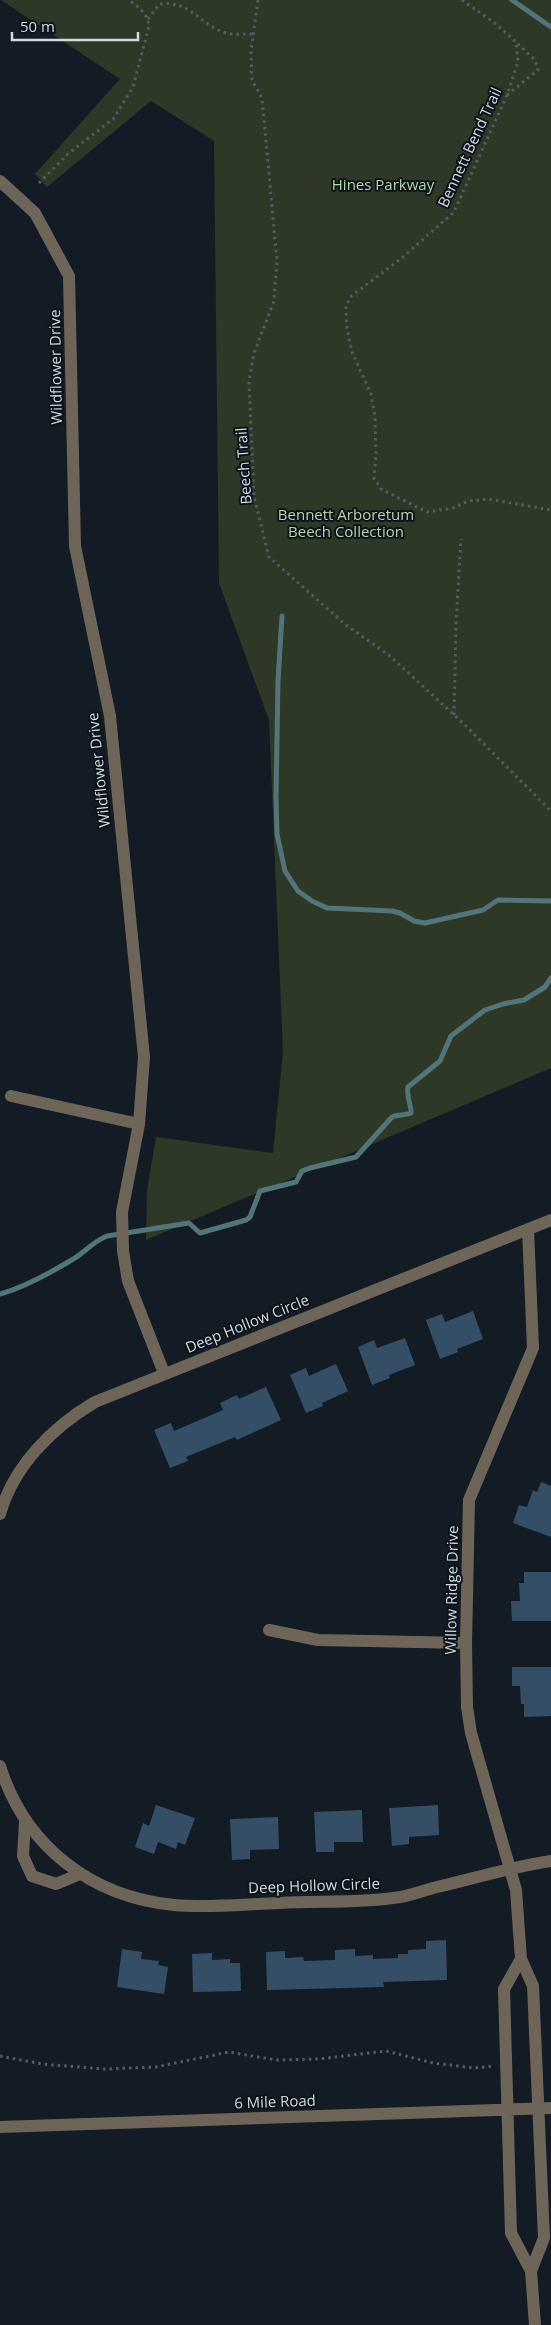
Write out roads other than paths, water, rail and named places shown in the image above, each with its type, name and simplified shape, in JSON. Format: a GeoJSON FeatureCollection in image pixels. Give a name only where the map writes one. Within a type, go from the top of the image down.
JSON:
{"type":"FeatureCollection","features":[{"type":"Feature","properties":{"kind":"street","name":"Wildflower Drive"},"geometry":{"type":"LineString","coordinates":[[0,181],[35,213],[69,276],[74,546],[110,716],[144,1057],[139,1124],[122,1212],[123,1251],[128,1281],[164,1373]]}},
{"type":"Feature","properties":{"kind":"street"},"geometry":{"type":"LineString","coordinates":[[11,1096],[139,1124]]}},
{"type":"Feature","properties":{"kind":"street","name":"Deep Hollow Circle"},"geometry":{"type":"LineString","coordinates":[[0,1514],[11,1487],[24,1466],[43,1443],[64,1422],[96,1402],[164,1373],[551,1220]]}},
{"type":"Feature","properties":{"kind":"street","name":"Willow Ridge Drive"},"geometry":{"type":"LineString","coordinates":[[528,1229],[533,1348],[468,1500],[466,1643],[467,1707],[471,1733],[516,1890],[521,1959],[533,1986],[544,2238],[531,2271]]}},
{"type":"Feature","properties":{"kind":"street"},"geometry":{"type":"LineString","coordinates":[[269,1630],[318,1640],[466,1643]]}},
{"type":"Feature","properties":{"kind":"street","name":"Deep Hollow Circle"},"geometry":{"type":"LineString","coordinates":[[0,1766],[25,1822],[51,1850],[80,1874],[123,1896],[158,1903],[197,1905],[393,1898],[551,1861]]}},
{"type":"Feature","properties":{"kind":"street","name":"Deep Hollow Circle"},"geometry":{"type":"LineString","coordinates":[[25,1822],[23,1856],[32,1876],[56,1884],[80,1874]]}},
{"type":"Feature","properties":{"kind":"street"},"geometry":{"type":"LineString","coordinates":[[521,1959],[504,1989],[511,2234],[531,2271],[535,2325]]}},
{"type":"Feature","properties":{"kind":"street","name":"6 Mile Road"},"geometry":{"type":"LineString","coordinates":[[0,2127],[551,2108]]}},
{"type":"Feature","properties":{"kind":"waterway"},"geometry":{"type":"LineString","coordinates":[[512,0],[551,27]]}},
{"type":"Feature","properties":{"kind":"waterway"},"geometry":{"type":"LineString","coordinates":[[282,616],[278,681],[277,834],[285,871],[298,891],[312,901],[327,908],[392,911],[414,921],[425,923],[483,910],[498,900],[551,901]]}},
{"type":"Feature","properties":{"kind":"waterway"},"geometry":{"type":"LineString","coordinates":[[0,1294],[48,1274],[107,1236],[189,1223],[200,1233],[246,1220],[250,1217],[260,1191],[296,1182],[302,1171],[310,1168],[356,1157],[392,1117],[411,1113],[408,1087],[440,1061],[451,1036],[485,1010],[524,1000],[545,987],[551,978]]}},
{"type":"Feature","properties":{"kind":"park label","name":"Hines Parkway"},"geometry":{"type":"Point","coordinates":[383,184]}},
{"type":"Feature","properties":{"kind":"park label","name":"Bennett Arboretum Beech Collection"},"geometry":{"type":"Point","coordinates":[346,522]}}]}
